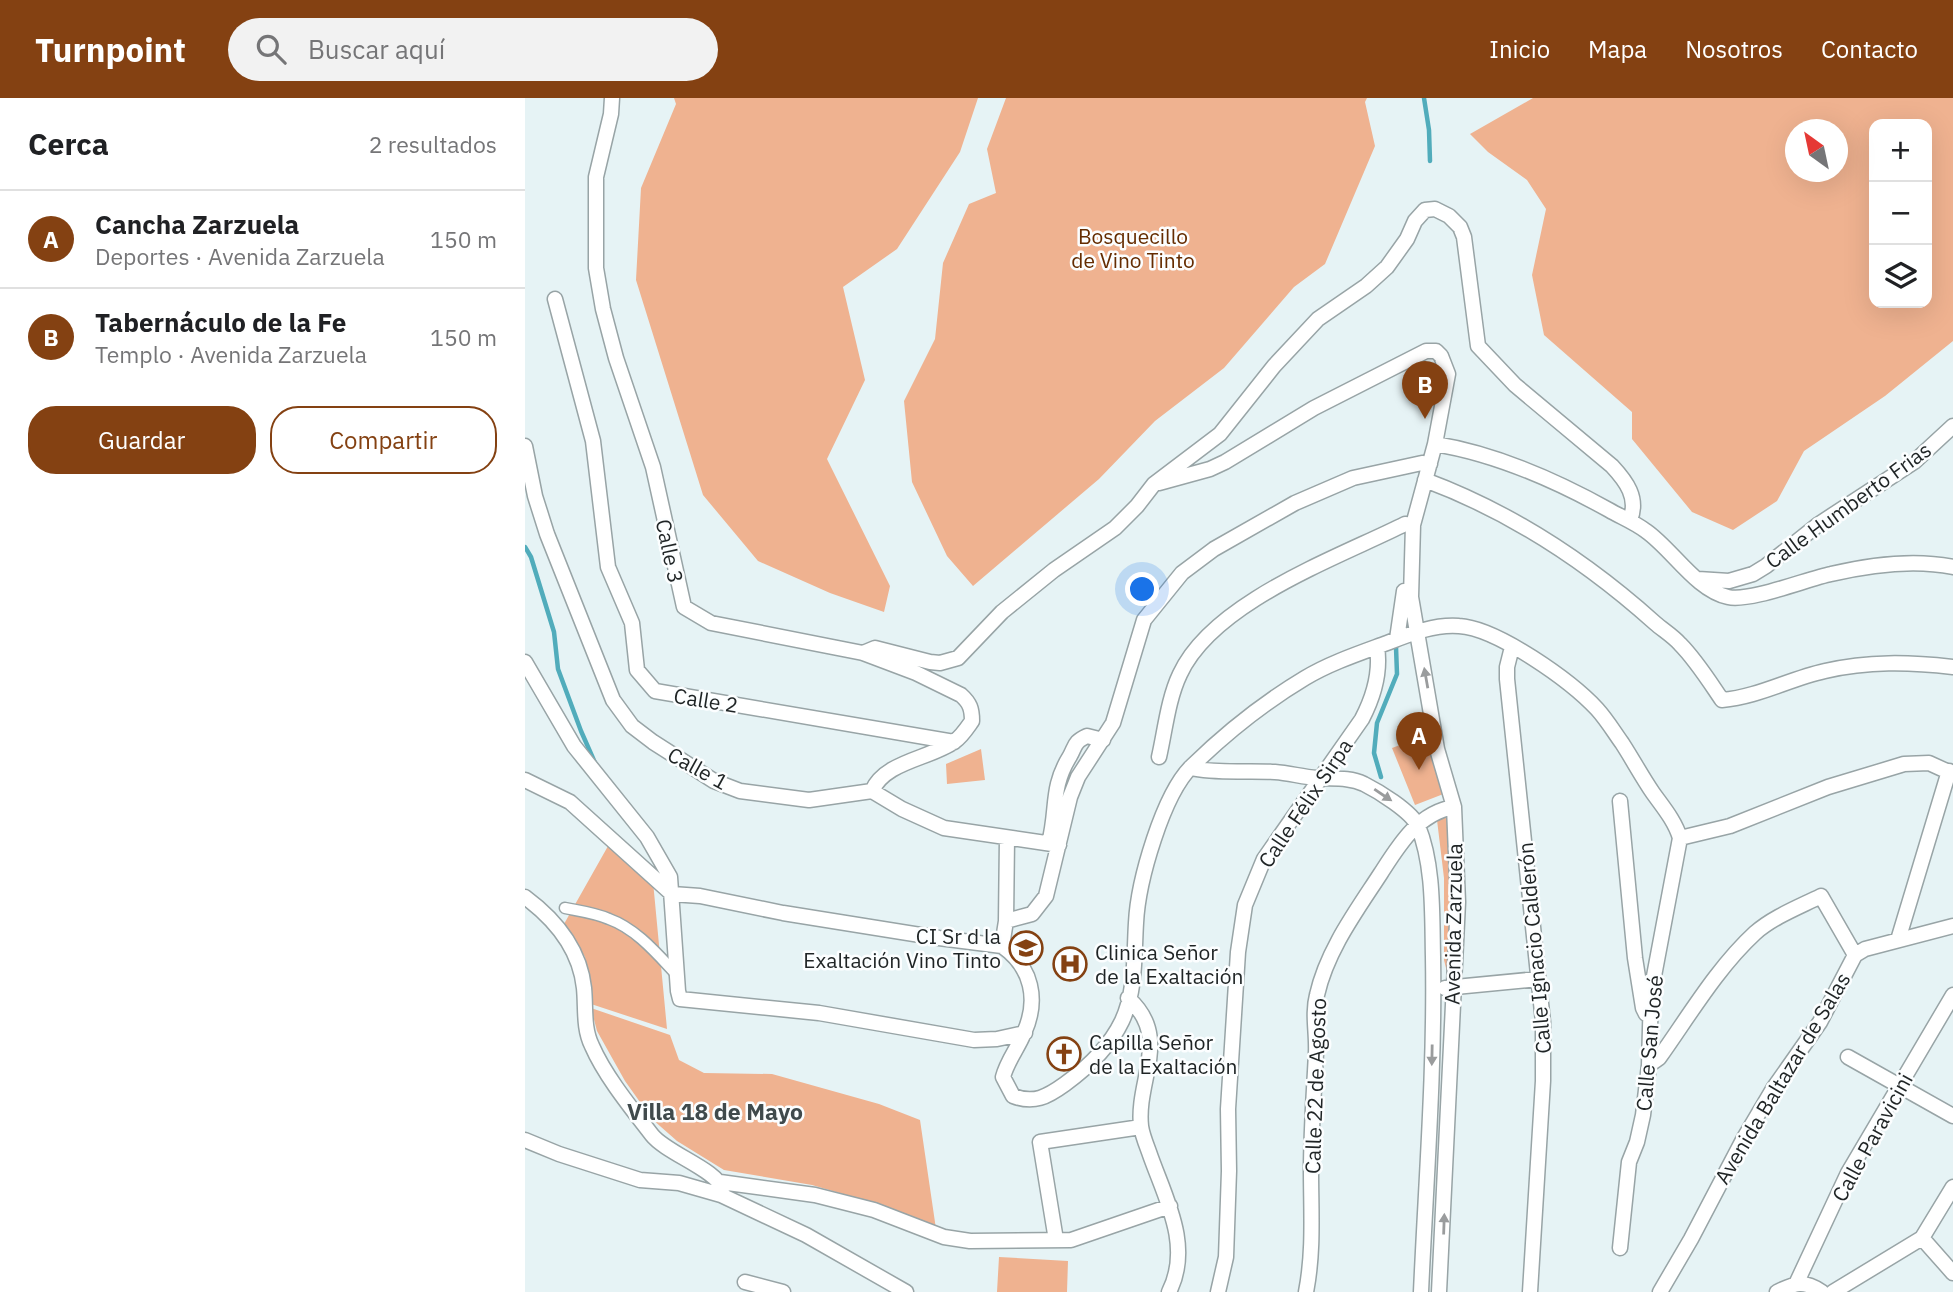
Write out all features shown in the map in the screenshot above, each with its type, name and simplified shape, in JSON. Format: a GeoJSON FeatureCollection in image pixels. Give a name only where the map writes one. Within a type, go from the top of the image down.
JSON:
{"type":"FeatureCollection","features":[{"type":"Feature","properties":{"kind":"street","name":"Calle 3"},"geometry":{"type":"LineString","coordinates":[[612,98],[611,114],[596,177],[596,268],[616,358],[653,467],[680,599],[684,607],[711,623],[863,653],[916,673],[961,695],[972,709],[972,720],[954,742]]}},
{"type":"Feature","properties":{"kind":"street"},"geometry":{"type":"LineString","coordinates":[[863,653],[875,648],[940,663],[958,658],[1002,612],[1054,570],[1127,518],[1154,484],[1220,434],[1274,366],[1318,319],[1380,273],[1402,247],[1415,221],[1425,210],[1435,209],[1449,216],[1460,227],[1464,237],[1476,342],[1515,385],[1612,466],[1626,481],[1632,501],[1630,520]]}},
{"type":"Feature","properties":{"kind":"street","name":"Calle 2"},"geometry":{"type":"LineString","coordinates":[[555,299],[593,441],[608,567],[632,623],[637,670],[655,691],[954,742]]}},
{"type":"Feature","properties":{"kind":"street"},"geometry":{"type":"LineString","coordinates":[[1154,484],[1210,469],[1245,451],[1314,408],[1436,353],[1441,385],[1426,464],[1409,524],[1403,603],[1397,639]]}},
{"type":"Feature","properties":{"kind":"street","name":"Avenida Zarzuela"},"geometry":{"type":"LineString","coordinates":[[1436,353],[1448,374],[1435,444],[1426,464],[1425,480],[1409,524],[1411,597],[1437,749],[1454,807],[1458,902],[1439,1292]]}},
{"type":"Feature","properties":{"kind":"street","name":"Calle Humberto Frias"},"geometry":{"type":"LineString","coordinates":[[1698,579],[1729,580],[1766,566],[1819,524],[1914,462],[1953,426]]}},
{"type":"Feature","properties":{"kind":"street"},"geometry":{"type":"LineString","coordinates":[[1435,444],[1474,451],[1517,467],[1630,520],[1648,532],[1712,591],[1729,597],[1787,587],[1832,573],[1895,564],[1953,567]]}},
{"type":"Feature","properties":{"kind":"street","name":"Calle 1"},"geometry":{"type":"LineString","coordinates":[[525,446],[535,496],[547,534],[613,700],[632,726],[714,781],[740,791],[809,800],[872,791]]}},
{"type":"Feature","properties":{"kind":"street"},"geometry":{"type":"LineString","coordinates":[[1054,844],[1078,777],[1113,723],[1144,620],[1182,573],[1214,549],[1295,503],[1353,478],[1426,464]]}},
{"type":"Feature","properties":{"kind":"street"},"geometry":{"type":"LineString","coordinates":[[1425,480],[1489,508],[1549,540],[1624,595],[1679,642],[1722,699],[1742,698],[1823,671],[1860,664],[1903,662],[1953,667]]}},
{"type":"Feature","properties":{"kind":"street"},"geometry":{"type":"LineString","coordinates":[[1159,757],[1179,675],[1186,661],[1205,638],[1227,619],[1285,583],[1409,524]]}},
{"type":"Feature","properties":{"kind":"street"},"geometry":{"type":"LineString","coordinates":[[525,780],[570,802],[673,894],[1002,946],[1010,951],[1024,970],[1033,990],[1031,1016],[1003,1077],[1013,1096],[1035,1100],[1056,1091],[1101,1052],[1122,1020],[1136,954],[1136,922],[1151,854],[1172,792],[1190,768],[1248,719],[1304,678],[1397,639],[1436,626],[1474,628],[1512,647],[1570,685],[1598,710],[1669,815],[1680,838],[1730,826],[1828,787],[1904,764],[1929,763],[1951,772],[1898,940]]}},
{"type":"Feature","properties":{"kind":"street","name":"Calle Félix Sirpa"},"geometry":{"type":"LineString","coordinates":[[1218,1292],[1226,1257],[1229,1096],[1238,952],[1245,905],[1264,859],[1362,719],[1378,670],[1377,647]]}},
{"type":"Feature","properties":{"kind":"street","name":"Calle Ignacio Calderón"},"geometry":{"type":"LineString","coordinates":[[1512,647],[1507,679],[1530,878],[1544,1057],[1530,1292]]}},
{"type":"Feature","properties":{"kind":"street"},"geometry":{"type":"LineString","coordinates":[[525,662],[574,746],[660,856],[670,877],[678,995],[684,1000],[819,1013],[974,1040],[997,1039],[1025,1032]]}},
{"type":"Feature","properties":{"kind":"street"},"geometry":{"type":"LineString","coordinates":[[1006,921],[1032,914],[1046,896],[1054,844],[1055,789],[1059,772],[1077,741],[1087,736],[1103,740]]}},
{"type":"Feature","properties":{"kind":"street"},"geometry":{"type":"LineString","coordinates":[[954,742],[903,764],[876,783],[872,791],[902,809],[944,828],[1054,844]]}},
{"type":"Feature","properties":{"kind":"street","name":"Avenida Zarzuela"},"geometry":{"type":"LineString","coordinates":[[1190,768],[1209,772],[1273,772],[1362,782],[1409,814],[1417,825],[1426,857],[1430,890],[1433,987],[1428,1176],[1421,1292]]}},
{"type":"Feature","properties":{"kind":"street"},"geometry":{"type":"LineString","coordinates":[[1621,802],[1635,958],[1643,1008],[1650,1017]]}},
{"type":"Feature","properties":{"kind":"street"},"geometry":{"type":"LineString","coordinates":[[1417,825],[1436,812],[1454,807]]}},
{"type":"Feature","properties":{"kind":"street","name":"Calle 22 de Agosto"},"geometry":{"type":"LineString","coordinates":[[1306,1292],[1312,1238],[1311,1168],[1317,1044],[1314,1013],[1317,994],[1326,968],[1347,926],[1403,839],[1417,825]]}},
{"type":"Feature","properties":{"kind":"street"},"geometry":{"type":"LineString","coordinates":[[1002,946],[1006,921],[1007,838]]}},
{"type":"Feature","properties":{"kind":"street","name":"Calle San José"},"geometry":{"type":"LineString","coordinates":[[1620,1248],[1629,1162],[1643,1115],[1657,957],[1680,838]]}},
{"type":"Feature","properties":{"kind":"street"},"geometry":{"type":"LineString","coordinates":[[525,897],[563,934],[579,960],[585,1019],[591,1046],[655,1138],[721,1189],[906,1292]]}},
{"type":"Feature","properties":{"kind":"street"},"geometry":{"type":"LineString","coordinates":[[1649,1065],[1659,1058],[1724,968],[1755,933],[1771,921],[1821,897],[1854,955]]}},
{"type":"Feature","properties":{"kind":"street"},"geometry":{"type":"LineString","coordinates":[[565,908],[610,919],[629,929],[648,944],[678,976]]}},
{"type":"Feature","properties":{"kind":"street","name":"Avenida Baltazar de Salas"},"geometry":{"type":"LineString","coordinates":[[1660,1292],[1744,1138],[1773,1089],[1820,1021],[1854,955],[1865,949],[1953,926]]}},
{"type":"Feature","properties":{"kind":"street"},"geometry":{"type":"LineString","coordinates":[[1433,987],[1453,988],[1538,979]]}},
{"type":"Feature","properties":{"kind":"street","name":"Calle Paravicini"},"geometry":{"type":"LineString","coordinates":[[1797,1282],[1848,1172],[1953,995]]}},
{"type":"Feature","properties":{"kind":"street"},"geometry":{"type":"LineString","coordinates":[[1128,998],[1142,1015],[1150,1038],[1151,1049],[1141,1126],[1170,1206],[1179,1247],[1176,1273],[1169,1292]]}},
{"type":"Feature","properties":{"kind":"street"},"geometry":{"type":"LineString","coordinates":[[1848,1057],[1953,1116]]}},
{"type":"Feature","properties":{"kind":"street"},"geometry":{"type":"LineString","coordinates":[[1056,1240],[1040,1142],[1141,1126]]}},
{"type":"Feature","properties":{"kind":"street"},"geometry":{"type":"LineString","coordinates":[[525,1140],[640,1180],[815,1195],[874,1210],[944,1237],[970,1241],[1071,1240],[1170,1206]]}},
{"type":"Feature","properties":{"kind":"street"},"geometry":{"type":"LineString","coordinates":[[1833,1292],[1922,1238],[1953,1187]]}},
{"type":"Feature","properties":{"kind":"street"},"geometry":{"type":"LineString","coordinates":[[1922,1238],[1953,1273]]}},
{"type":"Feature","properties":{"kind":"street"},"geometry":{"type":"LineString","coordinates":[[745,1282],[783,1292]]}},
{"type":"Feature","properties":{"kind":"street"},"geometry":{"type":"LineString","coordinates":[[1776,1292],[1797,1282],[1814,1286],[1822,1292]]}},
{"type":"Feature","properties":{"kind":"green space"},"geometry":{"type":"Polygon","coordinates":[[[674,98],[978,98],[960,152],[897,249],[843,287],[865,380],[827,459],[890,586],[884,612],[830,593],[758,561],[703,495],[636,280],[641,188],[676,104],[674,98]]]}},
{"type":"Feature","properties":{"kind":"green space","name":"Bosquecillo de Vino Tinto"},"geometry":{"type":"Polygon","coordinates":[[[1006,98],[1367,98],[1365,102],[1375,146],[1325,264],[1294,287],[1224,368],[1155,421],[1099,479],[973,586],[947,556],[912,482],[904,401],[935,339],[943,263],[969,204],[996,193],[987,149],[1006,98]]]}},
{"type":"Feature","properties":{"kind":"green space"},"geometry":{"type":"Polygon","coordinates":[[[1533,98],[1953,98],[1953,341],[1885,396],[1804,451],[1777,501],[1733,530],[1692,512],[1632,439],[1632,412],[1544,335],[1532,275],[1546,209],[1527,180],[1488,152],[1470,134],[1533,98]]]}},
{"type":"Feature","properties":{"kind":"green space"},"geometry":{"type":"Polygon","coordinates":[[[1424,736],[1446,793],[1415,805],[1392,748],[1424,736]]]}},
{"type":"Feature","properties":{"kind":"green space"},"geometry":{"type":"Polygon","coordinates":[[[981,749],[985,780],[947,784],[946,764],[981,749]]]}},
{"type":"Feature","properties":{"kind":"green space"},"geometry":{"type":"Polygon","coordinates":[[[1443,815],[1450,816],[1453,972],[1447,972],[1444,960],[1444,878],[1437,820],[1443,815]]]}},
{"type":"Feature","properties":{"kind":"green space"},"geometry":{"type":"Polygon","coordinates":[[[612,839],[652,871],[667,1029],[591,1004],[585,957],[564,924],[612,839]]]}},
{"type":"Feature","properties":{"kind":"green space"},"geometry":{"type":"Polygon","coordinates":[[[591,1008],[670,1035],[679,1060],[704,1073],[772,1074],[879,1104],[920,1120],[936,1229],[884,1206],[812,1185],[724,1170],[677,1141],[652,1119],[625,1081],[597,1031],[591,1008]]]}},
{"type":"Feature","properties":{"kind":"green space"},"geometry":{"type":"Polygon","coordinates":[[[999,1257],[1068,1261],[1067,1292],[997,1292],[999,1257]]]}},
{"type":"Feature","properties":{"kind":"waterway"},"geometry":{"type":"LineString","coordinates":[[1424,98],[1430,161]]}},
{"type":"Feature","properties":{"kind":"waterway"},"geometry":{"type":"LineString","coordinates":[[525,547],[531,557],[554,632],[558,669],[596,765]]}},
{"type":"Feature","properties":{"kind":"waterway"},"geometry":{"type":"LineString","coordinates":[[1381,777],[1374,753],[1377,723],[1397,674],[1396,647]]}},
{"type":"Feature","properties":{"kind":"place","name":"Tabernáculo de la Fe"},"geometry":{"type":"Point","coordinates":[1425,419]}},
{"type":"Feature","properties":{"kind":"place","name":"Cancha Zarzuela"},"geometry":{"type":"Point","coordinates":[1419,770]}},
{"type":"Feature","properties":{"kind":"place","name":"CI Sr d la Exaltación Vino Tinto"},"geometry":{"type":"Point","coordinates":[1026,948]}},
{"type":"Feature","properties":{"kind":"place","name":"Clinica Señor de la Exaltación"},"geometry":{"type":"Point","coordinates":[1070,964]}},
{"type":"Feature","properties":{"kind":"place","name":"Capilla Señor de la Exaltación"},"geometry":{"type":"Point","coordinates":[1064,1054]}},
{"type":"Feature","properties":{"kind":"district","name":"Villa 18 de Mayo"},"geometry":{"type":"Point","coordinates":[715,1111]}}]}
